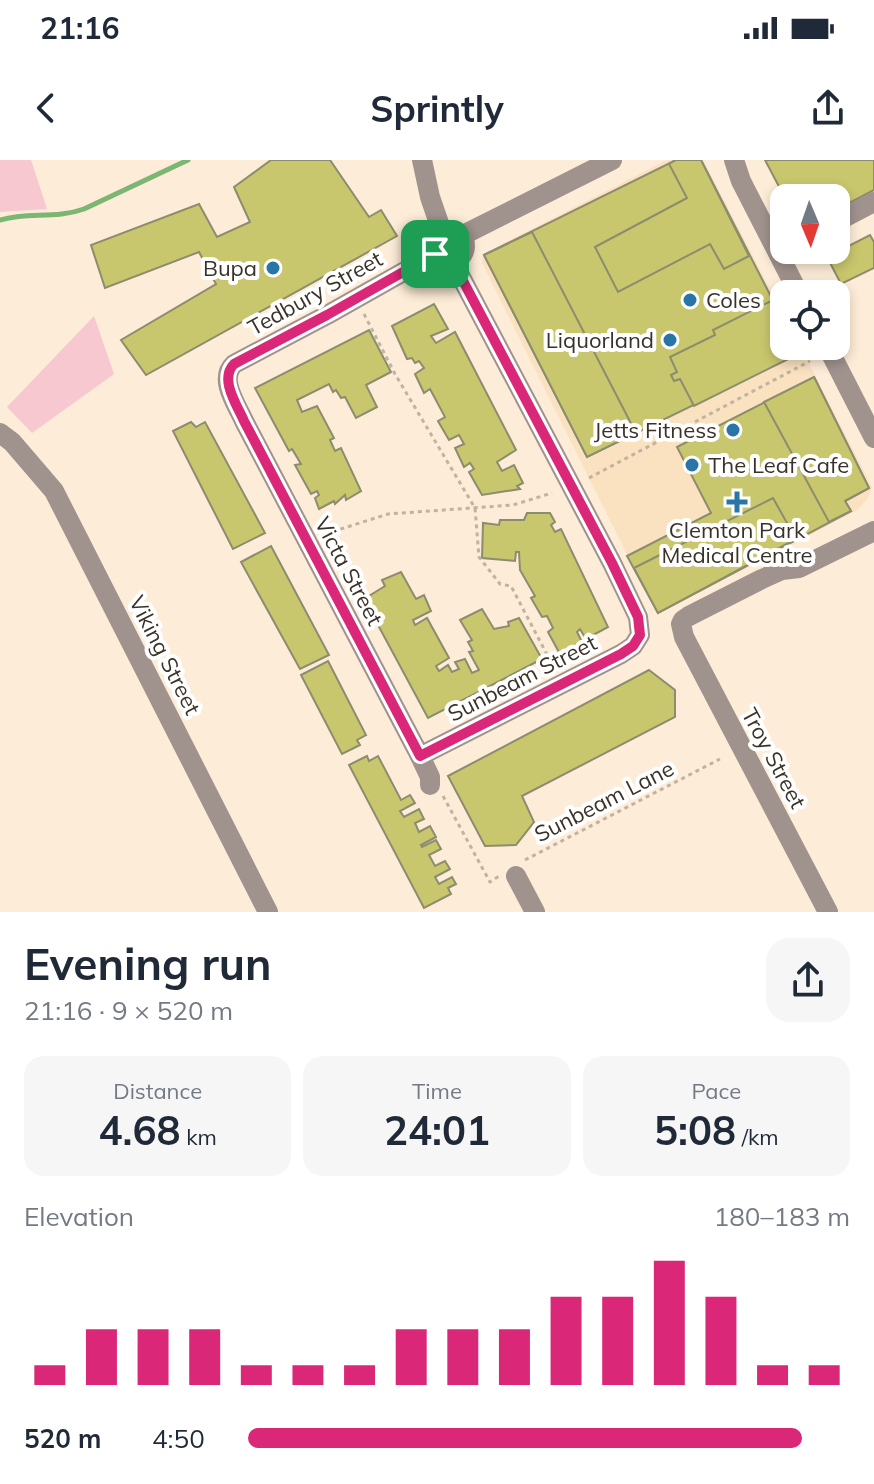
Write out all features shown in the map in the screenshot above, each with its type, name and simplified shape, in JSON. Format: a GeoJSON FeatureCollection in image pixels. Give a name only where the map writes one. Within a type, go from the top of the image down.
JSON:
{"type":"FeatureCollection","features":[{"type":"Feature","properties":{"kind":"street"},"geometry":{"type":"LineString","coordinates":[[422,160],[430,197],[451,234],[464,241],[462,256],[444,258]]}},
{"type":"Feature","properties":{"kind":"street"},"geometry":{"type":"LineString","coordinates":[[571,487],[444,258],[433,244],[438,235],[451,234],[612,160]]}},
{"type":"Feature","properties":{"kind":"street"},"geometry":{"type":"LineString","coordinates":[[721,160],[741,181]]}},
{"type":"Feature","properties":{"kind":"street"},"geometry":{"type":"LineString","coordinates":[[734,160],[741,181],[770,233]]}},
{"type":"Feature","properties":{"kind":"street"},"geometry":{"type":"LineString","coordinates":[[850,215],[874,202]]}},
{"type":"Feature","properties":{"kind":"street","name":"Tedbury Street"},"geometry":{"type":"LineString","coordinates":[[226,379],[234,364],[444,258]]}},
{"type":"Feature","properties":{"kind":"street"},"geometry":{"type":"LineString","coordinates":[[834,360],[874,438]]}},
{"type":"Feature","properties":{"kind":"street","name":"Victa Street"},"geometry":{"type":"LineString","coordinates":[[226,379],[244,421],[434,787]]}},
{"type":"Feature","properties":{"kind":"street","name":"Viking Street"},"geometry":{"type":"LineString","coordinates":[[0,433],[12,442],[54,491],[268,912]]}},
{"type":"Feature","properties":{"kind":"street","name":"Sunbeam Street"},"geometry":{"type":"LineString","coordinates":[[420,756],[621,654],[633,646],[640,635],[638,617],[571,487]]}},
{"type":"Feature","properties":{"kind":"street","name":"Troy Street"},"geometry":{"type":"LineString","coordinates":[[828,912],[682,631],[683,620],[762,579],[782,570],[799,568],[874,531]]}},
{"type":"Feature","properties":{"kind":"street"},"geometry":{"type":"LineString","coordinates":[[516,876],[535,912]]}},
{"type":"Feature","properties":{"kind":"path"},"geometry":{"type":"LineString","coordinates":[[364,314],[395,374],[475,508],[479,557],[500,584],[511,586],[553,666]]}},
{"type":"Feature","properties":{"kind":"path"},"geometry":{"type":"LineString","coordinates":[[325,534],[388,514],[513,505],[571,487],[810,361]]}},
{"type":"Feature","properties":{"kind":"path","name":"Sunbeam Lane"},"geometry":{"type":"LineString","coordinates":[[516,876],[511,866],[720,759]]}},
{"type":"Feature","properties":{"kind":"path"},"geometry":{"type":"LineString","coordinates":[[434,787],[490,882]]}},
{"type":"Feature","properties":{"kind":"shaded area"},"geometry":{"type":"Polygon","coordinates":[[[0,160],[31,160],[47,209],[0,212],[0,160]]]}},
{"type":"Feature","properties":{"kind":"shaded area"},"geometry":{"type":"Polygon","coordinates":[[[667,160],[703,160],[770,289],[770,360],[807,360],[872,487],[867,500],[857,510],[657,615],[482,263],[483,254],[667,160]]]}},
{"type":"Feature","properties":{"kind":"shaded area"},"geometry":{"type":"Polygon","coordinates":[[[94,316],[114,374],[32,433],[7,407],[94,316]]]}},
{"type":"Feature","properties":{"kind":"building","name":"Bupa"},"geometry":{"type":"Polygon","coordinates":[[[271,160],[330,160],[369,217],[381,210],[397,236],[146,375],[121,340],[216,284],[199,252],[105,288],[91,245],[199,204],[217,237],[250,222],[234,187],[271,160]]]}},
{"type":"Feature","properties":{"kind":"building"},"geometry":{"type":"Polygon","coordinates":[[[676,160],[701,160],[770,295],[770,360],[786,360],[587,457],[484,255],[676,160]]]}},
{"type":"Feature","properties":{"kind":"building"},"geometry":{"type":"Polygon","coordinates":[[[676,160],[701,160],[749,256],[724,269],[710,244],[618,292],[595,247],[687,198],[669,164],[676,160]]]}},
{"type":"Feature","properties":{"kind":"building"},"geometry":{"type":"Polygon","coordinates":[[[765,160],[874,160],[874,190],[850,203],[850,184],[778,184],[765,160]]]}},
{"type":"Feature","properties":{"kind":"building"},"geometry":{"type":"Polygon","coordinates":[[[532,232],[636,433],[587,457],[484,255],[532,232]]]}},
{"type":"Feature","properties":{"kind":"building"},"geometry":{"type":"Polygon","coordinates":[[[870,235],[874,242],[874,268],[849,280],[839,280],[831,264],[850,264],[850,245],[870,235]]]}},
{"type":"Feature","properties":{"kind":"building"},"geometry":{"type":"Polygon","coordinates":[[[770,302],[770,360],[786,360],[694,406],[680,379],[674,381],[671,375],[677,372],[670,357],[715,335],[713,330],[770,302]]]}},
{"type":"Feature","properties":{"kind":"building"},"geometry":{"type":"Polygon","coordinates":[[[434,304],[448,329],[431,336],[436,343],[455,332],[516,450],[497,462],[502,471],[514,465],[523,483],[517,486],[520,489],[482,495],[469,472],[474,469],[470,463],[464,467],[455,448],[464,444],[459,435],[449,440],[438,421],[445,417],[430,389],[424,393],[415,374],[424,368],[419,361],[415,363],[412,358],[407,359],[392,326],[434,304]]]}},
{"type":"Feature","properties":{"kind":"building"},"geometry":{"type":"Polygon","coordinates":[[[369,330],[391,372],[366,385],[377,407],[356,418],[345,397],[341,398],[336,390],[333,392],[329,384],[297,400],[302,412],[317,406],[334,438],[330,440],[335,451],[341,448],[361,491],[346,500],[345,495],[335,504],[334,501],[319,509],[315,498],[319,495],[317,491],[311,494],[295,465],[301,464],[292,449],[289,451],[255,388],[369,330]]]}},
{"type":"Feature","properties":{"kind":"building"},"geometry":{"type":"Polygon","coordinates":[[[814,377],[869,488],[845,501],[851,511],[658,613],[627,556],[711,513],[677,447],[814,377]]]}},
{"type":"Feature","properties":{"kind":"building"},"geometry":{"type":"Polygon","coordinates":[[[814,377],[869,488],[845,501],[851,511],[829,522],[764,402],[814,377]]]}},
{"type":"Feature","properties":{"kind":"building"},"geometry":{"type":"Polygon","coordinates":[[[191,422],[196,427],[205,422],[265,533],[233,549],[173,431],[191,422]]]}},
{"type":"Feature","properties":{"kind":"building"},"geometry":{"type":"Polygon","coordinates":[[[773,498],[796,539],[658,613],[634,568],[773,498]]]}},
{"type":"Feature","properties":{"kind":"building"},"geometry":{"type":"Polygon","coordinates":[[[527,513],[550,513],[555,522],[551,525],[555,532],[561,529],[608,627],[586,639],[580,629],[577,632],[584,646],[561,656],[548,632],[553,628],[547,616],[542,617],[531,598],[535,596],[520,570],[519,552],[516,552],[515,561],[482,558],[483,523],[499,525],[500,520],[524,520],[527,513]]]}},
{"type":"Feature","properties":{"kind":"building"},"geometry":{"type":"Polygon","coordinates":[[[271,546],[329,655],[300,669],[241,562],[271,546]]]}},
{"type":"Feature","properties":{"kind":"building"},"geometry":{"type":"Polygon","coordinates":[[[401,572],[416,599],[424,595],[431,611],[413,620],[415,625],[427,618],[449,658],[436,666],[439,671],[448,665],[452,672],[459,669],[455,662],[465,659],[472,673],[479,670],[469,652],[473,651],[468,642],[472,640],[460,620],[482,609],[494,629],[509,626],[508,622],[519,618],[542,659],[428,718],[364,599],[385,586],[382,580],[401,572]]]}},
{"type":"Feature","properties":{"kind":"building"},"geometry":{"type":"Polygon","coordinates":[[[328,661],[366,735],[357,740],[360,745],[342,754],[301,675],[328,661]]]}},
{"type":"Feature","properties":{"kind":"building"},"geometry":{"type":"Polygon","coordinates":[[[649,670],[675,690],[675,717],[522,796],[534,822],[516,845],[485,846],[448,776],[649,670]]]}},
{"type":"Feature","properties":{"kind":"building"},"geometry":{"type":"Polygon","coordinates":[[[367,756],[369,761],[378,756],[401,800],[410,795],[415,803],[400,811],[404,817],[419,809],[424,819],[415,823],[419,832],[430,826],[436,837],[421,845],[436,840],[441,849],[429,855],[435,866],[445,861],[450,869],[435,877],[439,884],[452,877],[456,884],[448,888],[451,894],[424,908],[349,765],[367,756]]]}},
{"type":"Feature","properties":{"kind":"waterway"},"geometry":{"type":"LineString","coordinates":[[0,220],[84,209],[188,160]]}},
{"type":"Feature","properties":{"kind":"place","name":"Bupa"},"geometry":{"type":"Point","coordinates":[273,268]}},
{"type":"Feature","properties":{"kind":"place","name":"Coles"},"geometry":{"type":"Point","coordinates":[690,300]}},
{"type":"Feature","properties":{"kind":"place","name":"Liquorland"},"geometry":{"type":"Point","coordinates":[670,340]}},
{"type":"Feature","properties":{"kind":"place","name":"Jetts Fitness"},"geometry":{"type":"Point","coordinates":[733,430]}},
{"type":"Feature","properties":{"kind":"place","name":"The Leaf Cafe"},"geometry":{"type":"Point","coordinates":[692,465]}},
{"type":"Feature","properties":{"kind":"place","name":"Clemton Park Medical Centre"},"geometry":{"type":"Point","coordinates":[737,502]}},
{"type":"Feature","properties":{"kind":"route"},"geometry":{"type":"LineString","coordinates":[[435,254],[442,261],[453,262],[612,563],[638,617],[640,635],[633,646],[621,654],[420,756],[244,421],[226,379],[234,364],[435,254]]}}]}
